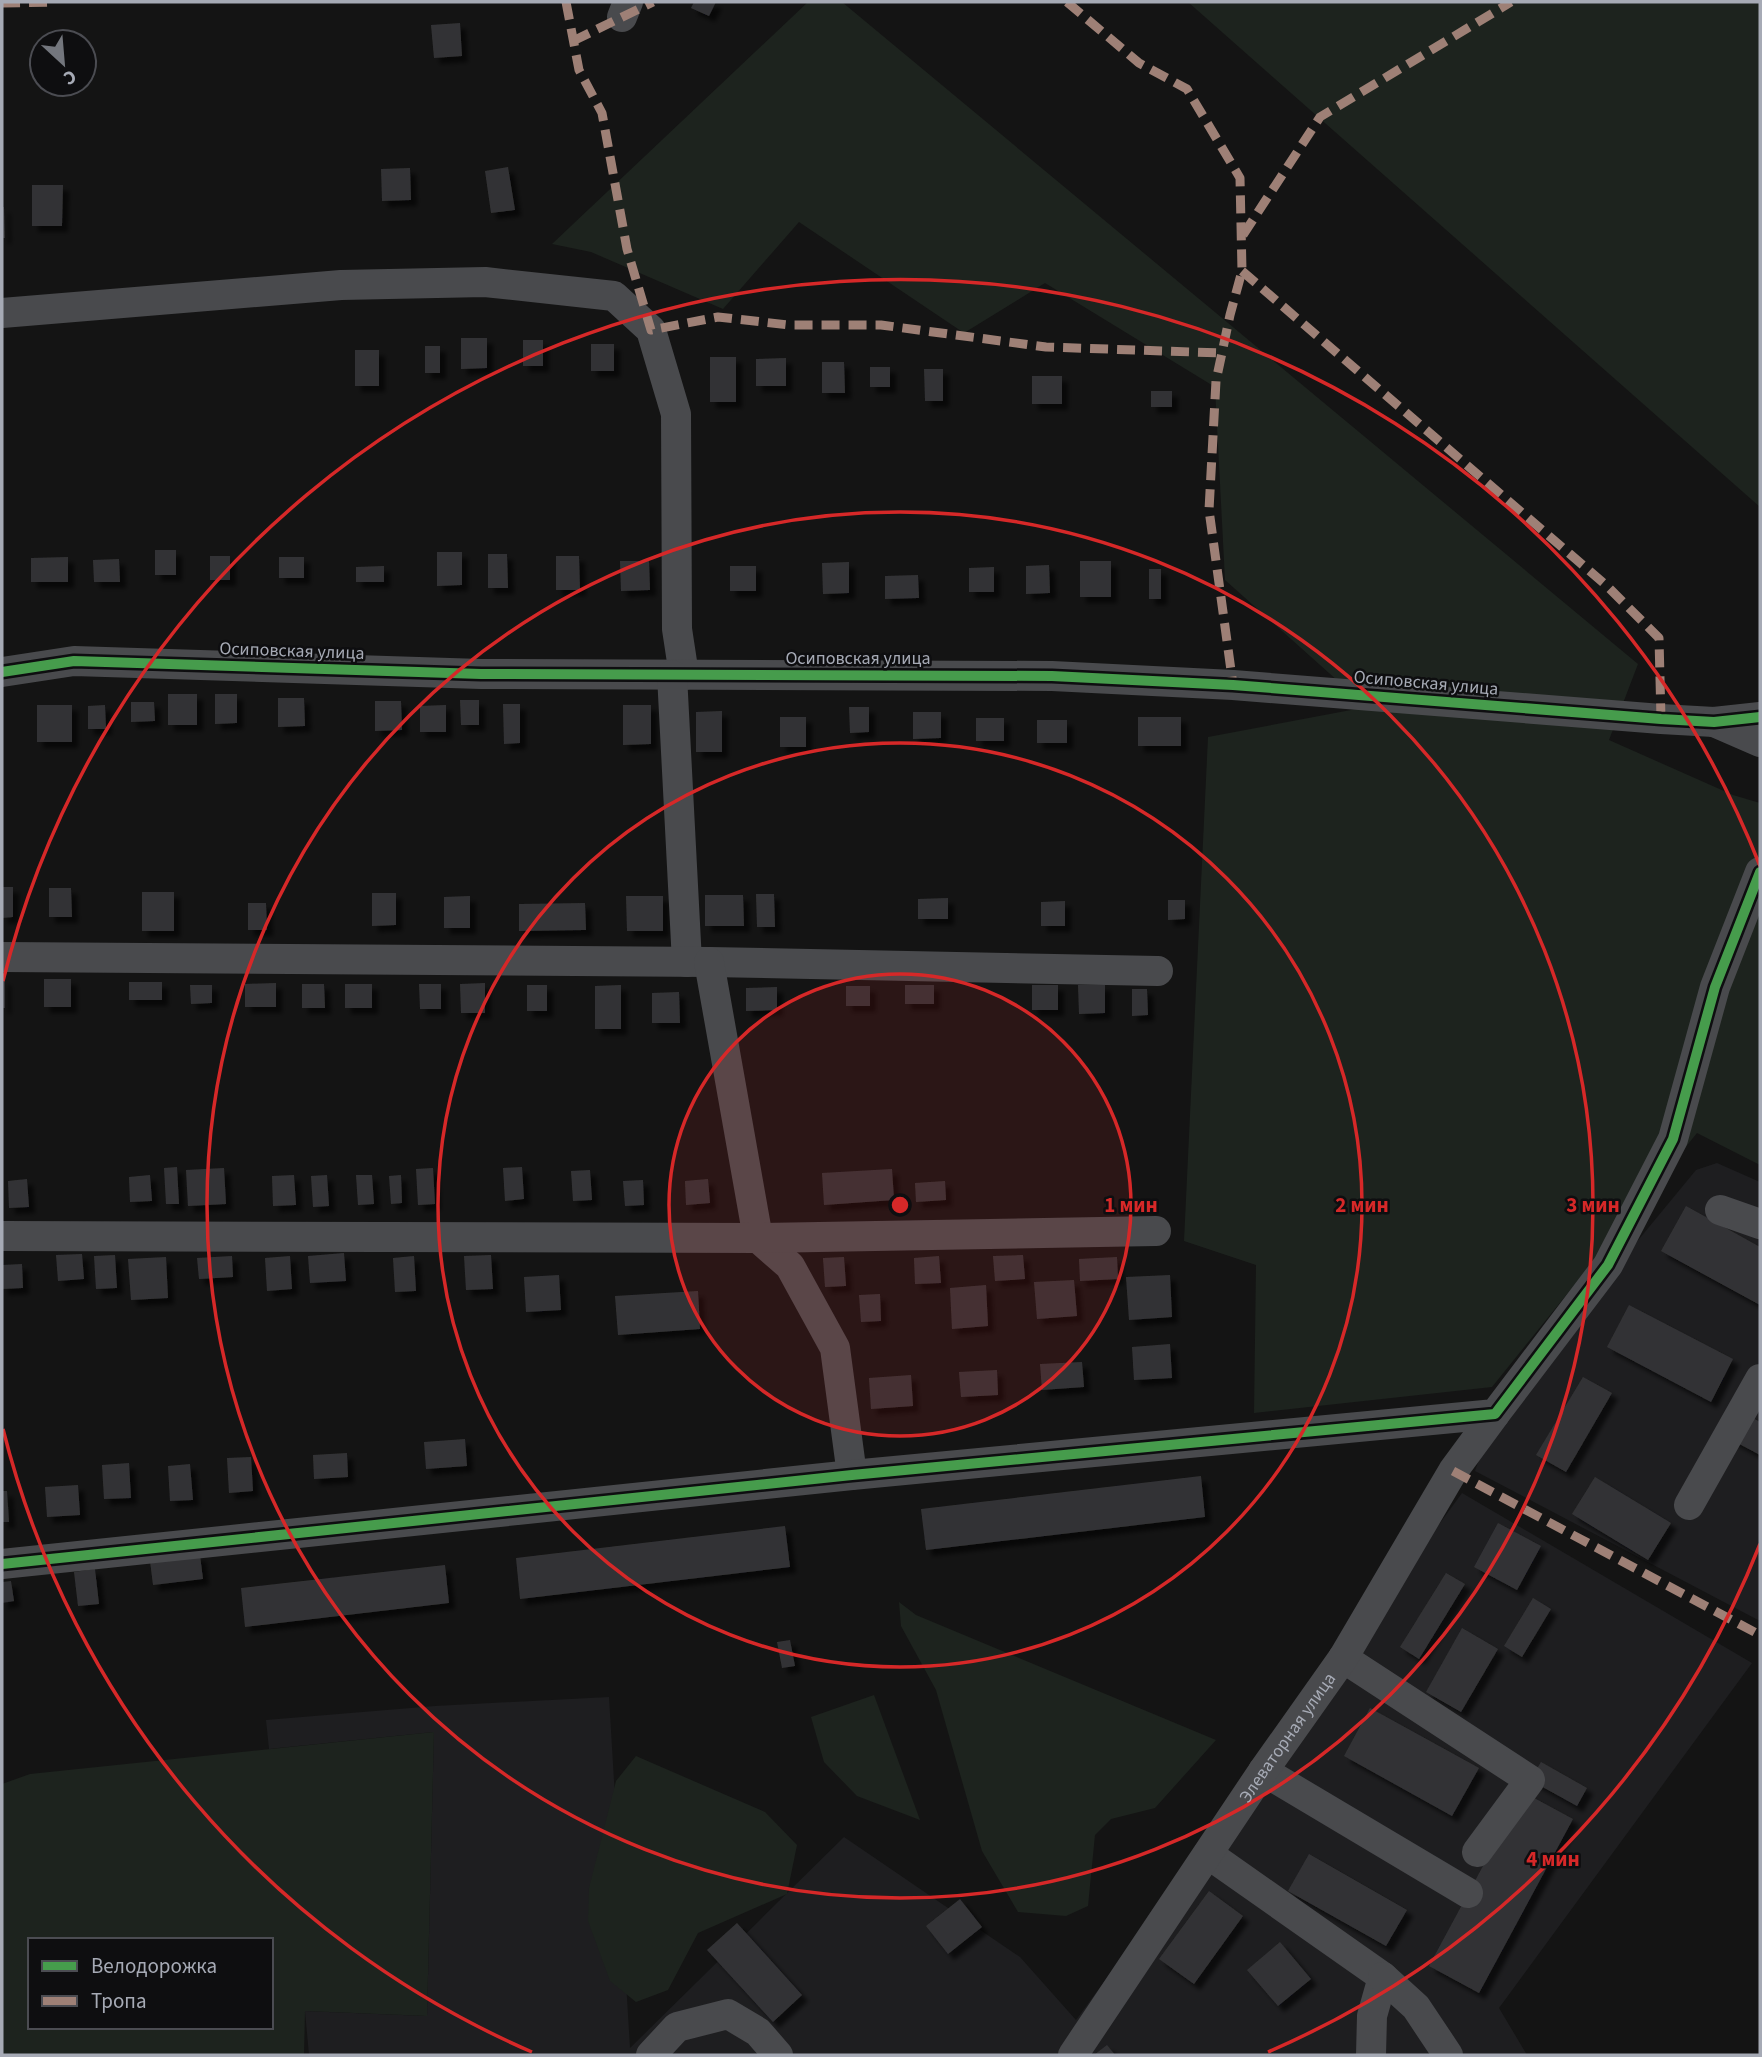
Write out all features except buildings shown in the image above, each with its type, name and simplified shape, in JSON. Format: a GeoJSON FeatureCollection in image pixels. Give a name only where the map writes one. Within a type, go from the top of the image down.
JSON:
{"type":"FeatureCollection","features":[{"type":"Feature","properties":{"kind":"street"},"geometry":{"type":"LineString","coordinates":[[2,313],[341,285],[485,282],[614,296],[652,330],[676,414],[678,675],[698,962],[758,1238],[790,1266],[835,1348],[852,1475]]}},
{"type":"Feature","properties":{"kind":"street","name":"Осиповская улица"},"geometry":{"type":"LineString","coordinates":[[2,672],[74,661],[481,674],[1052,676],[1233,685],[1714,722]]}},
{"type":"Feature","properties":{"kind":"street"},"geometry":{"type":"LineString","coordinates":[[1714,722],[1760,717]]}},
{"type":"Feature","properties":{"kind":"street"},"geometry":{"type":"LineString","coordinates":[[1714,722],[1760,742]]}},
{"type":"Feature","properties":{"kind":"street","name":"Элеваторная улица"},"geometry":{"type":"LineString","coordinates":[[1073,2055],[1263,1771],[1343,1658],[1453,1471],[1608,1265],[1674,1139],[1715,987],[1760,872]]}},
{"type":"Feature","properties":{"kind":"street"},"geometry":{"type":"LineString","coordinates":[[2,957],[698,962],[1158,971]]}},
{"type":"Feature","properties":{"kind":"street"},"geometry":{"type":"LineString","coordinates":[[1720,1210],[1760,1224]]}},
{"type":"Feature","properties":{"kind":"street"},"geometry":{"type":"LineString","coordinates":[[2,1237],[758,1238],[1156,1231]]}},
{"type":"Feature","properties":{"kind":"street"},"geometry":{"type":"LineString","coordinates":[[1689,1505],[1760,1379]]}},
{"type":"Feature","properties":{"kind":"street"},"geometry":{"type":"LineString","coordinates":[[2,1564],[852,1475],[1495,1414]]}},
{"type":"Feature","properties":{"kind":"street"},"geometry":{"type":"LineString","coordinates":[[1343,1658],[1530,1780],[1477,1852]]}},
{"type":"Feature","properties":{"kind":"street"},"geometry":{"type":"LineString","coordinates":[[1263,1771],[1468,1893]]}},
{"type":"Feature","properties":{"kind":"street"},"geometry":{"type":"LineString","coordinates":[[1208,1854],[1383,1977],[1416,2007],[1448,2055]]}},
{"type":"Feature","properties":{"kind":"street"},"geometry":{"type":"LineString","coordinates":[[1371,2055],[1371,2016],[1383,1977]]}},
{"type":"Feature","properties":{"kind":"street"},"geometry":{"type":"LineString","coordinates":[[651,2055],[677,2027],[728,2014],[758,2032],[778,2055]]}},
{"type":"Feature","properties":{"kind":"shaded area"},"geometry":{"type":"Polygon","coordinates":[[[808,2],[842,2],[1638,664],[1609,740],[1733,795],[1760,803],[1760,1165],[1697,1133],[1492,1387],[1254,1413],[1256,1265],[1184,1241],[1208,737],[1367,707],[1225,580],[1215,387],[1045,283],[964,333],[799,222],[723,309],[591,252],[552,244],[808,2]]]}},
{"type":"Feature","properties":{"kind":"shaded area"},"geometry":{"type":"Polygon","coordinates":[[[1188,2],[1760,2],[1760,507],[1188,2]]]}},
{"type":"Feature","properties":{"kind":"shaded area"},"geometry":{"type":"Polygon","coordinates":[[[1717,1163],[1760,1182],[1760,1621],[1475,1471],[1495,1414],[1696,1170],[1717,1163]]]}},
{"type":"Feature","properties":{"kind":"shaded area"},"geometry":{"type":"Polygon","coordinates":[[[1462,1493],[1752,1663],[1499,2008],[1527,2055],[309,2055],[305,2011],[427,2016],[434,1732],[269,1749],[266,1720],[435,1706],[609,1697],[630,2048],[844,1837],[1020,1957],[1076,2020],[1462,1493]]]}},
{"type":"Feature","properties":{"kind":"shaded area"},"geometry":{"type":"Polygon","coordinates":[[[899,1602],[916,1615],[1216,1740],[1155,1808],[1111,1819],[1095,1835],[1088,1906],[1066,1916],[1018,1912],[982,1851],[936,1690],[901,1626],[899,1602]]]}},
{"type":"Feature","properties":{"kind":"shaded area"},"geometry":{"type":"Polygon","coordinates":[[[874,1695],[920,1820],[857,1796],[824,1762],[811,1717],[874,1695]]]}},
{"type":"Feature","properties":{"kind":"shaded area"},"geometry":{"type":"Polygon","coordinates":[[[434,1732],[427,2016],[305,2011],[304,2055],[2,2055],[2,1784],[30,1774],[434,1732]]]}},
{"type":"Feature","properties":{"kind":"shaded area"},"geometry":{"type":"Polygon","coordinates":[[[636,1756],[765,1812],[797,1845],[787,1894],[698,1933],[668,1990],[636,2002],[610,1981],[588,1921],[589,1888],[616,1781],[636,1756]]]}},
{"type":"Feature","properties":{"kind":"marked path"},"geometry":{"type":"LineString","coordinates":[[2,3],[54,2]]}},
{"type":"Feature","properties":{"kind":"marked path"},"geometry":{"type":"LineString","coordinates":[[566,2],[579,70],[602,113],[627,249],[651,330],[718,317],[789,325],[881,325],[1046,347],[1222,353]]}},
{"type":"Feature","properties":{"kind":"marked path"},"geometry":{"type":"LineString","coordinates":[[573,41],[653,2]]}},
{"type":"Feature","properties":{"kind":"marked path"},"geometry":{"type":"LineString","coordinates":[[1067,2],[1139,63],[1187,89],[1240,178],[1242,271],[1216,381],[1209,510],[1233,685]]}},
{"type":"Feature","properties":{"kind":"marked path"},"geometry":{"type":"LineString","coordinates":[[1243,235],[1320,117],[1511,2]]}},
{"type":"Feature","properties":{"kind":"marked path"},"geometry":{"type":"LineString","coordinates":[[1242,271],[1607,586],[1659,638],[1661,719]]}},
{"type":"Feature","properties":{"kind":"marked path"},"geometry":{"type":"LineString","coordinates":[[1453,1471],[1760,1635]]}},
{"type":"Feature","properties":{"kind":"cycle path"},"geometry":{"type":"LineString","coordinates":[[2,672],[74,661],[481,674],[1052,676],[1233,685],[1661,719],[1714,722],[1760,717]]}},
{"type":"Feature","properties":{"kind":"cycle path"},"geometry":{"type":"LineString","coordinates":[[2,1564],[852,1475],[1495,1414],[1608,1265],[1673,1139],[1715,987],[1760,872]]}}]}
